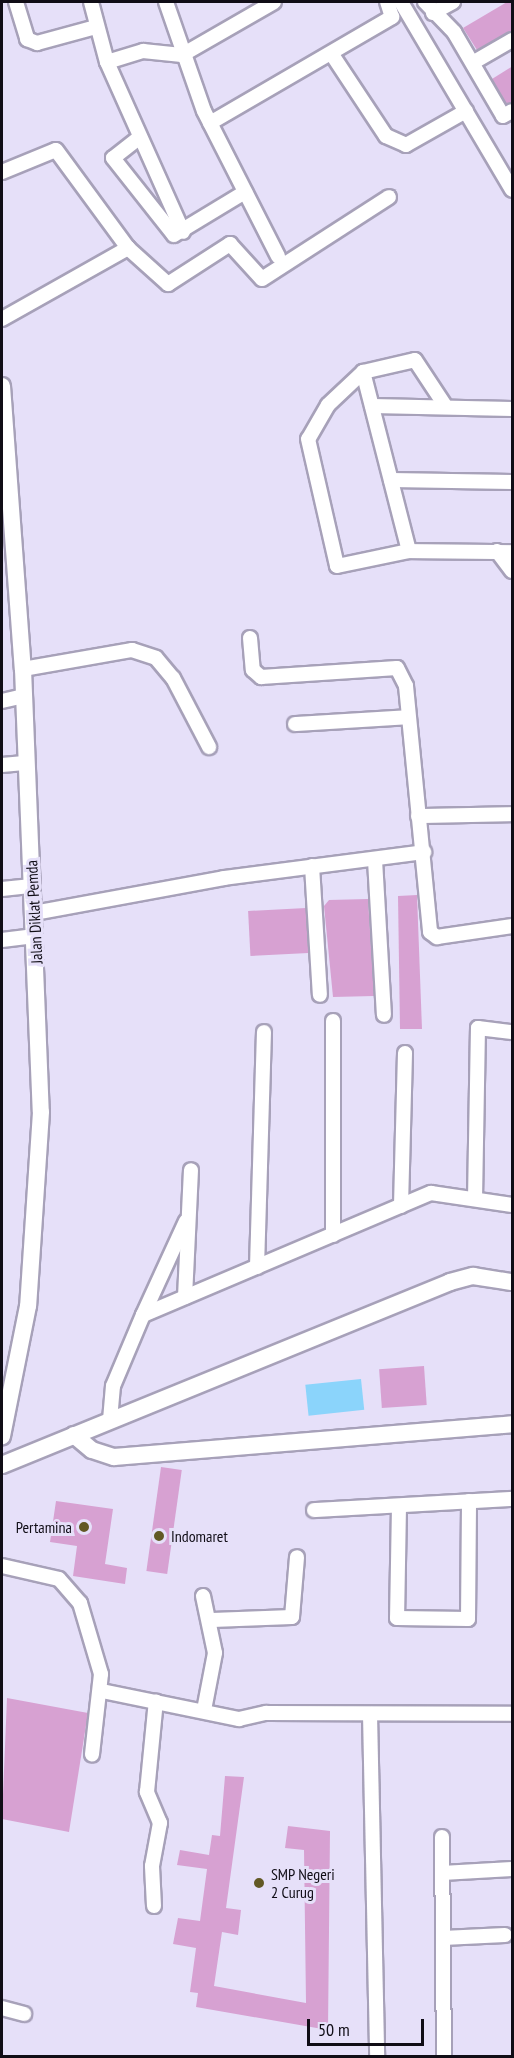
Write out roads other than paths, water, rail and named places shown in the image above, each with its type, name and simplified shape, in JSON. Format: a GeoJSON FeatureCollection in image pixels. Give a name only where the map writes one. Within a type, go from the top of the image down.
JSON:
{"type":"FeatureCollection","features":[{"type":"Feature","properties":{"kind":"street"},"geometry":{"type":"LineString","coordinates":[[16,2],[27,39],[38,43],[96,27]]}},
{"type":"Feature","properties":{"kind":"street"},"geometry":{"type":"LineString","coordinates":[[91,2],[107,62],[183,232]]}},
{"type":"Feature","properties":{"kind":"street"},"geometry":{"type":"LineString","coordinates":[[166,2],[182,55],[210,123],[278,256]]}},
{"type":"Feature","properties":{"kind":"street"},"geometry":{"type":"LineString","coordinates":[[107,62],[143,51],[182,55],[274,2]]}},
{"type":"Feature","properties":{"kind":"street"},"geometry":{"type":"LineString","coordinates":[[210,123],[333,56],[392,17],[387,2]]}},
{"type":"Feature","properties":{"kind":"street"},"geometry":{"type":"LineString","coordinates":[[400,2],[513,190]]}},
{"type":"Feature","properties":{"kind":"street"},"geometry":{"type":"LineString","coordinates":[[429,7],[453,2]]}},
{"type":"Feature","properties":{"kind":"street"},"geometry":{"type":"LineString","coordinates":[[429,7],[451,28],[474,62],[503,116],[513,111]]}},
{"type":"Feature","properties":{"kind":"street"},"geometry":{"type":"LineString","coordinates":[[474,62],[513,40]]}},
{"type":"Feature","properties":{"kind":"street"},"geometry":{"type":"LineString","coordinates":[[333,56],[386,136],[406,145],[466,111]]}},
{"type":"Feature","properties":{"kind":"street"},"geometry":{"type":"LineString","coordinates":[[140,137],[113,158],[174,235],[183,232],[245,192]]}},
{"type":"Feature","properties":{"kind":"street"},"geometry":{"type":"LineString","coordinates":[[2,172],[56,150],[128,248],[168,284],[230,244],[261,279],[389,197]]}},
{"type":"Feature","properties":{"kind":"street"},"geometry":{"type":"LineString","coordinates":[[2,319],[128,248]]}},
{"type":"Feature","properties":{"kind":"street"},"geometry":{"type":"LineString","coordinates":[[446,407],[416,360],[363,372],[328,405],[308,439],[333,558],[343,567],[408,551],[497,550],[513,552]]}},
{"type":"Feature","properties":{"kind":"street"},"geometry":{"type":"LineString","coordinates":[[363,372],[408,551]]}},
{"type":"Feature","properties":{"kind":"street","name":"Jalan Diklat Pemda"},"geometry":{"type":"LineString","coordinates":[[2,386],[8,532],[23,669],[34,913],[38,1205],[28,1306],[3,1426]]}},
{"type":"Feature","properties":{"kind":"street"},"geometry":{"type":"LineString","coordinates":[[372,406],[513,409]]}},
{"type":"Feature","properties":{"kind":"street"},"geometry":{"type":"LineString","coordinates":[[391,480],[513,482]]}},
{"type":"Feature","properties":{"kind":"street"},"geometry":{"type":"LineString","coordinates":[[497,550],[513,571]]}},
{"type":"Feature","properties":{"kind":"street"},"geometry":{"type":"LineString","coordinates":[[250,638],[253,670],[261,677],[394,666],[404,677],[432,936],[513,926]]}},
{"type":"Feature","properties":{"kind":"street"},"geometry":{"type":"LineString","coordinates":[[23,669],[132,650],[156,657],[173,678],[209,747]]}},
{"type":"Feature","properties":{"kind":"street"},"geometry":{"type":"LineString","coordinates":[[2,701],[24,696]]}},
{"type":"Feature","properties":{"kind":"street"},"geometry":{"type":"LineString","coordinates":[[295,724],[408,717]]}},
{"type":"Feature","properties":{"kind":"street"},"geometry":{"type":"LineString","coordinates":[[2,765],[27,763]]}},
{"type":"Feature","properties":{"kind":"street"},"geometry":{"type":"LineString","coordinates":[[418,816],[513,814]]}},
{"type":"Feature","properties":{"kind":"street"},"geometry":{"type":"LineString","coordinates":[[34,913],[312,866],[375,860],[424,852]]}},
{"type":"Feature","properties":{"kind":"street"},"geometry":{"type":"LineString","coordinates":[[375,860],[384,1015]]}},
{"type":"Feature","properties":{"kind":"street"},"geometry":{"type":"LineString","coordinates":[[312,866],[320,995]]}},
{"type":"Feature","properties":{"kind":"street"},"geometry":{"type":"LineString","coordinates":[[2,889],[32,886]]}},
{"type":"Feature","properties":{"kind":"street"},"geometry":{"type":"LineString","coordinates":[[2,940],[35,936]]}},
{"type":"Feature","properties":{"kind":"street"},"geometry":{"type":"LineString","coordinates":[[333,1021],[333,1235]]}},
{"type":"Feature","properties":{"kind":"street"},"geometry":{"type":"LineString","coordinates":[[475,1199],[478,1028],[513,1032]]}},
{"type":"Feature","properties":{"kind":"street"},"geometry":{"type":"LineString","coordinates":[[257,1267],[264,1032]]}},
{"type":"Feature","properties":{"kind":"street"},"geometry":{"type":"LineString","coordinates":[[401,1206],[405,1053]]}},
{"type":"Feature","properties":{"kind":"street"},"geometry":{"type":"LineString","coordinates":[[185,1297],[191,1170]]}},
{"type":"Feature","properties":{"kind":"street"},"geometry":{"type":"LineString","coordinates":[[143,1315],[431,1193],[513,1205]]}},
{"type":"Feature","properties":{"kind":"street"},"geometry":{"type":"LineString","coordinates":[[110,1420],[113,1386],[189,1214]]}},
{"type":"Feature","properties":{"kind":"street"},"geometry":{"type":"LineString","coordinates":[[2,1465],[450,1282],[473,1276],[513,1281]]}},
{"type":"Feature","properties":{"kind":"street"},"geometry":{"type":"LineString","coordinates":[[74,1435],[92,1450],[114,1457],[513,1424]]}},
{"type":"Feature","properties":{"kind":"street"},"geometry":{"type":"LineString","coordinates":[[314,1510],[513,1498]]}},
{"type":"Feature","properties":{"kind":"street"},"geometry":{"type":"LineString","coordinates":[[399,1506],[397,1618],[468,1619],[468,1501]]}},
{"type":"Feature","properties":{"kind":"street"},"geometry":{"type":"LineString","coordinates":[[213,1620],[292,1617],[297,1557]]}},
{"type":"Feature","properties":{"kind":"street"},"geometry":{"type":"LineString","coordinates":[[2,1566],[58,1579],[74,1592],[86,1620],[102,1691],[92,1754]]}},
{"type":"Feature","properties":{"kind":"street"},"geometry":{"type":"LineString","coordinates":[[203,1596],[213,1620],[214,1674],[204,1710]]}},
{"type":"Feature","properties":{"kind":"street"},"geometry":{"type":"LineString","coordinates":[[102,1691],[204,1710],[239,1719],[266,1713],[513,1714]]}},
{"type":"Feature","properties":{"kind":"street"},"geometry":{"type":"LineString","coordinates":[[154,1906],[152,1866],[160,1823],[147,1792],[156,1701]]}},
{"type":"Feature","properties":{"kind":"street"},"geometry":{"type":"LineString","coordinates":[[370,1714],[378,2056]]}},
{"type":"Feature","properties":{"kind":"street"},"geometry":{"type":"LineString","coordinates":[[442,1837],[444,2056]]}},
{"type":"Feature","properties":{"kind":"street"},"geometry":{"type":"LineString","coordinates":[[442,1873],[513,1869]]}},
{"type":"Feature","properties":{"kind":"street"},"geometry":{"type":"LineString","coordinates":[[443,1938],[505,1935]]}},
{"type":"Feature","properties":{"kind":"street"},"geometry":{"type":"LineString","coordinates":[[2,2008],[24,2014]]}},
{"type":"Feature","properties":{"kind":"water"},"geometry":{"type":"Polygon","coordinates":[[[361,1379],[364,1410],[309,1416],[305,1385],[361,1379]]]}},
{"type":"Feature","properties":{"kind":"place","name":"Pertamina"},"geometry":{"type":"Point","coordinates":[84,1527]}},
{"type":"Feature","properties":{"kind":"place","name":"Indomaret"},"geometry":{"type":"Point","coordinates":[159,1536]}},
{"type":"Feature","properties":{"kind":"place","name":"SMP Negeri 2 Curug"},"geometry":{"type":"Point","coordinates":[259,1883]}}]}
